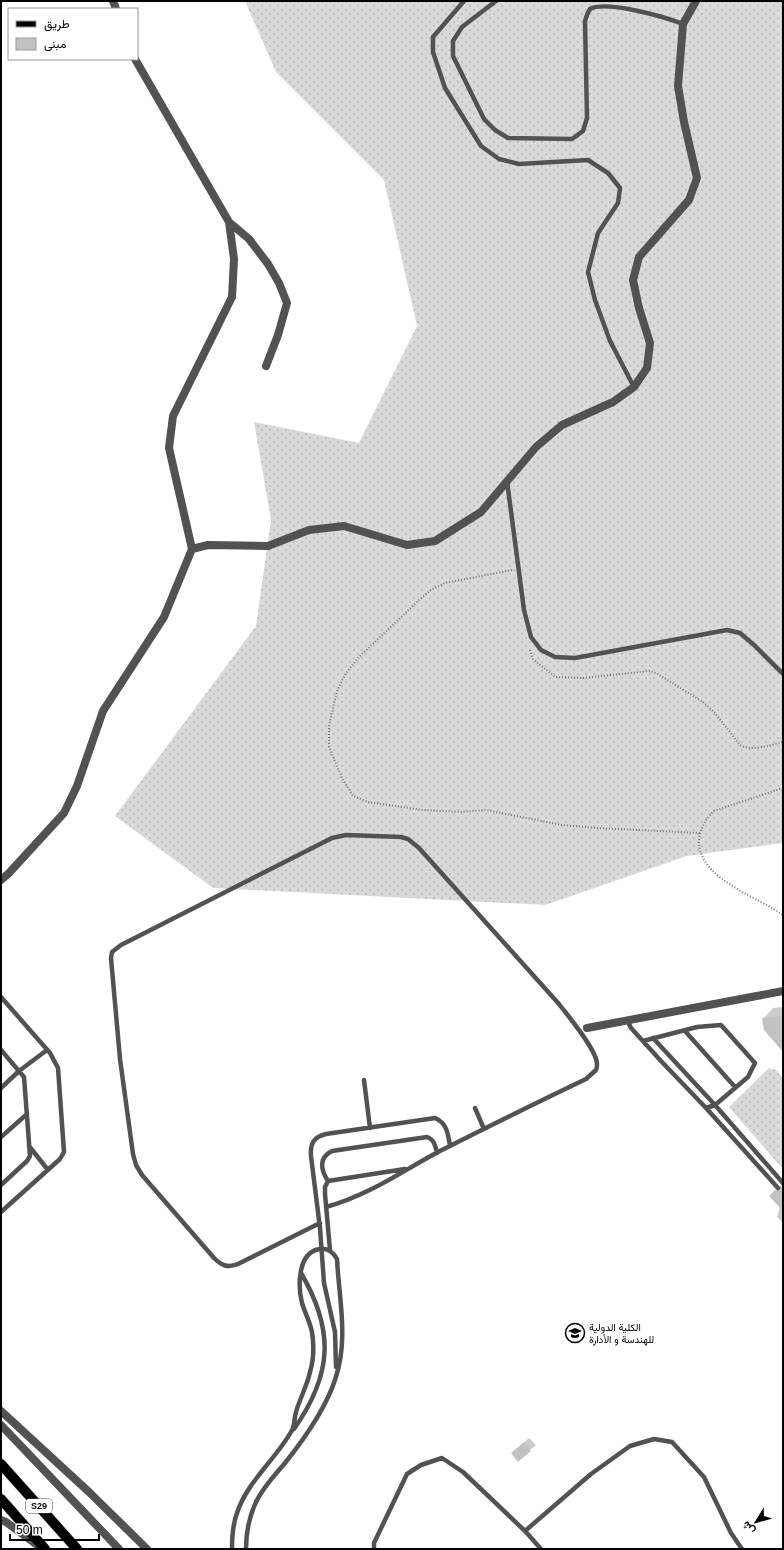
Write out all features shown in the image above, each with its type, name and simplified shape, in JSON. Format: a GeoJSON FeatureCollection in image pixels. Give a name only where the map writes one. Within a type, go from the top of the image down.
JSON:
{"type":"FeatureCollection","features":[{"type":"Feature","properties":{"kind":"main road","name":"S29"},"geometry":{"type":"LineString","coordinates":[[1,1464],[78,1549]]}},
{"type":"Feature","properties":{"kind":"main road","name":"S29"},"geometry":{"type":"LineString","coordinates":[[1,1499],[43,1549]]}},
{"type":"Feature","properties":{"kind":"street"},"geometry":{"type":"LineString","coordinates":[[192,549],[208,545],[268,546],[309,530],[344,526],[407,545],[434,541],[481,512],[536,447],[562,425],[613,402],[634,387],[646,368],[650,343],[639,308],[634,280],[639,257],[689,200],[697,178],[684,122],[678,86],[684,24],[696,1]]}},
{"type":"Feature","properties":{"kind":"street"},"geometry":{"type":"LineString","coordinates":[[136,60],[229,222],[250,240],[280,283],[287,303],[278,335],[266,366]]}},
{"type":"Feature","properties":{"kind":"street"},"geometry":{"type":"LineString","coordinates":[[1,880],[64,813],[77,786],[103,710],[164,617],[192,549],[169,448],[173,416],[232,298],[234,259],[229,222]]}},
{"type":"Feature","properties":{"kind":"street"},"geometry":{"type":"LineString","coordinates":[[583,1029],[783,991]]}},
{"type":"Feature","properties":{"kind":"street"},"geometry":{"type":"LineString","coordinates":[[1,1411],[89,1492],[147,1549]]}},
{"type":"Feature","properties":{"kind":"street"},"geometry":{"type":"LineString","coordinates":[[1,1425],[119,1549]]}},
{"type":"Feature","properties":{"kind":"street"},"geometry":{"type":"LineString","coordinates":[[1,1520],[43,1549]]}},
{"type":"Feature","properties":{"kind":"lane"},"geometry":{"type":"LineString","coordinates":[[464,1],[433,37],[433,52],[445,88],[481,146],[499,159],[520,164],[588,160],[608,173],[620,188],[618,203],[598,233],[588,272],[595,300],[610,341],[634,387]]}},
{"type":"Feature","properties":{"kind":"lane"},"geometry":{"type":"LineString","coordinates":[[496,1],[462,27],[453,41],[453,56],[484,119],[495,130],[508,138],[572,139],[582,131],[587,118],[585,21],[590,9],[600,4],[624,3],[684,24]]}},
{"type":"Feature","properties":{"kind":"lane"},"geometry":{"type":"LineString","coordinates":[[507,481],[524,610],[531,637],[541,650],[555,657],[575,658],[727,630],[740,633],[783,674]]}},
{"type":"Feature","properties":{"kind":"lane"},"geometry":{"type":"LineString","coordinates":[[320,1223],[238,1264],[225,1266],[214,1258],[142,1175],[136,1165],[133,1154],[120,1059],[111,958],[112,952],[116,948],[332,838],[346,835],[401,837],[420,848],[583,1029],[598,1063],[596,1070],[592,1075],[436,1153],[359,1196],[326,1207]]}},
{"type":"Feature","properties":{"kind":"lane"},"geometry":{"type":"LineString","coordinates":[[1,997],[47,1050],[58,1068],[64,1152],[63,1156],[1,1212]]}},
{"type":"Feature","properties":{"kind":"lane"},"geometry":{"type":"LineString","coordinates":[[627,1020],[631,1028],[778,1188]]}},
{"type":"Feature","properties":{"kind":"lane"},"geometry":{"type":"LineString","coordinates":[[643,1041],[697,1027],[721,1025],[755,1063],[748,1077],[715,1105],[706,1108]]}},
{"type":"Feature","properties":{"kind":"lane"},"geometry":{"type":"LineString","coordinates":[[685,1031],[735,1087]]}},
{"type":"Feature","properties":{"kind":"lane"},"geometry":{"type":"LineString","coordinates":[[653,1038],[715,1105],[783,1183]]}},
{"type":"Feature","properties":{"kind":"lane"},"geometry":{"type":"LineString","coordinates":[[1,1050],[24,1077],[29,1145],[29,1159],[1,1185]]}},
{"type":"Feature","properties":{"kind":"lane"},"geometry":{"type":"LineString","coordinates":[[1,1088],[19,1071],[47,1050]]}},
{"type":"Feature","properties":{"kind":"lane"},"geometry":{"type":"LineString","coordinates":[[364,1080],[370,1128]]}},
{"type":"Feature","properties":{"kind":"lane"},"geometry":{"type":"LineString","coordinates":[[475,1108],[484,1129]]}},
{"type":"Feature","properties":{"kind":"lane"},"geometry":{"type":"LineString","coordinates":[[1,1137],[27,1114]]}},
{"type":"Feature","properties":{"kind":"lane"},"geometry":{"type":"LineString","coordinates":[[335,1380],[336,1348],[324,1283],[320,1223],[310,1148],[313,1141],[319,1136],[435,1118],[441,1120],[445,1125],[450,1146]]}},
{"type":"Feature","properties":{"kind":"lane"},"geometry":{"type":"LineString","coordinates":[[246,1549],[248,1522],[256,1501],[266,1485],[301,1442],[314,1421],[335,1380],[341,1358],[343,1336],[337,1259],[330,1250],[325,1190],[328,1181],[322,1166],[325,1157],[332,1152],[422,1137],[431,1139],[434,1142],[436,1153]]}},
{"type":"Feature","properties":{"kind":"lane"},"geometry":{"type":"LineString","coordinates":[[29,1145],[48,1170]]}},
{"type":"Feature","properties":{"kind":"lane"},"geometry":{"type":"LineString","coordinates":[[312,1167],[322,1166]]}},
{"type":"Feature","properties":{"kind":"lane"},"geometry":{"type":"LineString","coordinates":[[328,1181],[410,1168]]}},
{"type":"Feature","properties":{"kind":"lane"},"geometry":{"type":"LineString","coordinates":[[292,1431],[296,1412],[306,1385],[313,1358],[314,1344],[300,1294],[301,1273],[304,1260],[308,1254],[314,1250],[322,1248],[330,1250]]}},
{"type":"Feature","properties":{"kind":"lane"},"geometry":{"type":"LineString","coordinates":[[232,1549],[233,1529],[236,1513],[244,1495],[281,1448],[311,1403],[319,1384],[325,1357],[325,1344],[320,1315],[315,1300],[301,1273]]}},
{"type":"Feature","properties":{"kind":"lane"},"geometry":{"type":"LineString","coordinates":[[524,1531],[591,1474],[630,1446],[654,1439],[672,1442],[704,1477],[731,1533],[742,1549]]}},
{"type":"Feature","properties":{"kind":"lane"},"geometry":{"type":"LineString","coordinates":[[374,1549],[374,1543],[407,1474],[421,1465],[442,1458],[463,1472],[541,1549]]}},
{"type":"Feature","properties":{"kind":"path"},"geometry":{"type":"LineString","coordinates":[[519,569],[445,583],[431,590],[359,657],[346,673],[337,691],[330,726],[329,747],[342,778],[353,796],[368,802],[423,810],[462,812],[486,810],[562,825],[700,833]]}},
{"type":"Feature","properties":{"kind":"path"},"geometry":{"type":"LineString","coordinates":[[531,637],[530,650],[533,659],[555,677],[583,678],[649,671],[656,673],[703,702],[715,713],[740,745],[745,748],[753,748],[783,742]]}},
{"type":"Feature","properties":{"kind":"path"},"geometry":{"type":"LineString","coordinates":[[783,788],[714,811],[708,816],[700,833],[699,843],[709,868],[734,887],[783,915]]}},
{"type":"Feature","properties":{"kind":"shaded area"},"geometry":{"type":"Polygon","coordinates":[[[245,1],[783,1],[783,843],[687,856],[545,905],[213,888],[115,816],[256,626],[271,520],[254,422],[359,443],[417,326],[384,180],[276,72],[245,1]]]}},
{"type":"Feature","properties":{"kind":"shaded area"},"geometry":{"type":"Polygon","coordinates":[[[769,1068],[776,1070],[783,1078],[783,1169],[729,1107],[769,1068]]]}},
{"type":"Feature","properties":{"kind":"building"},"geometry":{"type":"Polygon","coordinates":[[[783,1016],[783,1052],[764,1030],[762,1018],[783,1016]]]}},
{"type":"Feature","properties":{"kind":"building"},"geometry":{"type":"Polygon","coordinates":[[[781,1186],[783,1187],[783,1211],[769,1196],[775,1190],[780,1191],[781,1186]]]}},
{"type":"Feature","properties":{"kind":"building"},"geometry":{"type":"Polygon","coordinates":[[[524,1442],[531,1451],[518,1462],[511,1453],[524,1442]]]}},
{"type":"Feature","properties":{"kind":"place","name":"الكلية الدولية للهندسة و الأدارة"},"geometry":{"type":"Point","coordinates":[575,1333]}}]}
